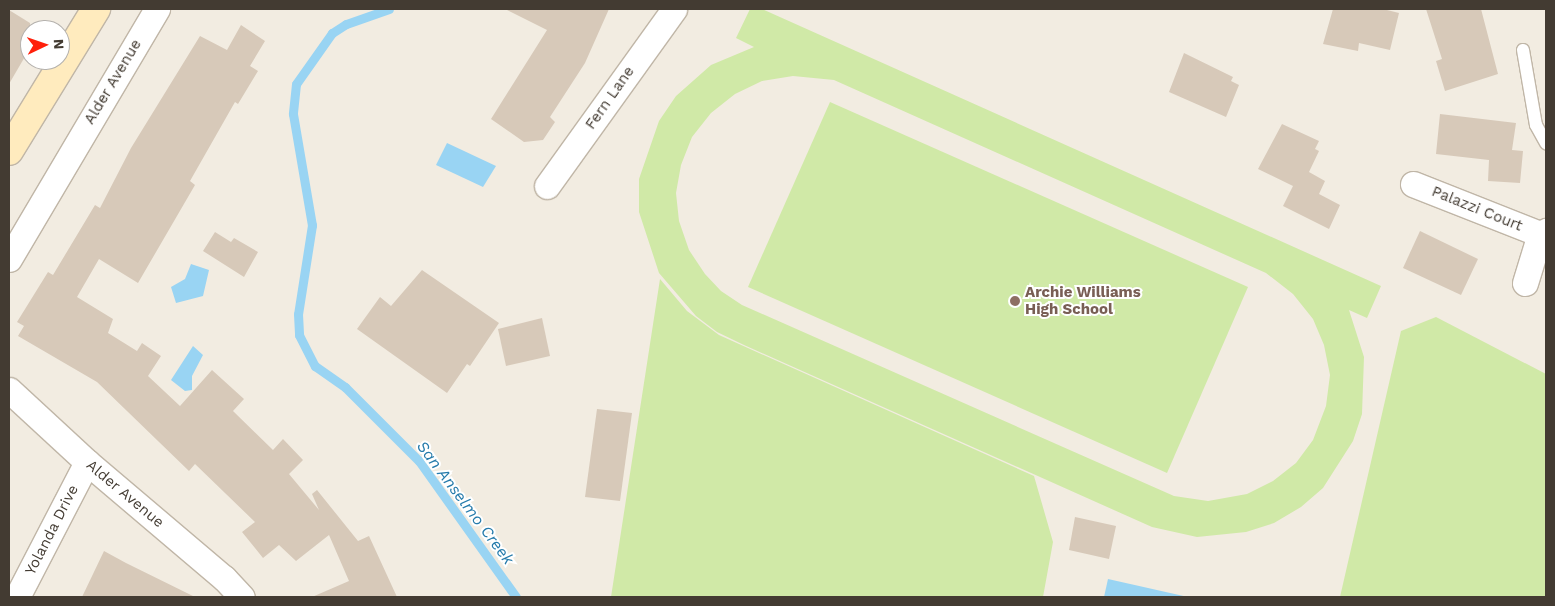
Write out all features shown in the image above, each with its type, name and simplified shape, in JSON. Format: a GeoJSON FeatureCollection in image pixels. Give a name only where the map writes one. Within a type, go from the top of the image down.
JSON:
{"type":"FeatureCollection","features":[{"type":"Feature","properties":{"kind":"main road"},"geometry":{"type":"LineString","coordinates":[[9,151],[96,9]]}},
{"type":"Feature","properties":{"kind":"street","name":"Alder Avenue"},"geometry":{"type":"LineString","coordinates":[[9,259],[157,9]]}},
{"type":"Feature","properties":{"kind":"street","name":"Fern Lane"},"geometry":{"type":"LineString","coordinates":[[547,186],[674,9]]}},
{"type":"Feature","properties":{"kind":"street","name":"Palazzi Court"},"geometry":{"type":"LineString","coordinates":[[1414,184],[1543,232]]}},
{"type":"Feature","properties":{"kind":"street"},"geometry":{"type":"LineString","coordinates":[[1525,283],[1543,232]]}},
{"type":"Feature","properties":{"kind":"street","name":"Alder Avenue"},"geometry":{"type":"LineString","coordinates":[[9,390],[87,462],[224,578],[242,597]]}},
{"type":"Feature","properties":{"kind":"street","name":"Yolanda Drive"},"geometry":{"type":"LineString","coordinates":[[18,597],[87,462]]}},
{"type":"Feature","properties":{"kind":"lane"},"geometry":{"type":"LineString","coordinates":[[1523,50],[1536,125],[1546,143]]}},
{"type":"Feature","properties":{"kind":"green space"},"geometry":{"type":"Polygon","coordinates":[[[750,9],[762,9],[1381,286],[1367,318],[1349,310],[1364,357],[1362,414],[1353,441],[1323,488],[1301,507],[1274,523],[1246,532],[1197,537],[1152,527],[744,345],[717,332],[696,316],[659,273],[639,212],[639,179],[659,121],[676,96],[711,65],[754,47],[736,38],[750,9]],[[793,76],[762,81],[735,94],[711,113],[692,137],[681,165],[676,193],[679,221],[689,250],[705,274],[721,291],[742,305],[1174,496],[1208,501],[1247,494],[1273,481],[1296,463],[1313,440],[1326,406],[1330,375],[1324,345],[1313,319],[1293,294],[1266,273],[834,80],[793,76]]]}},
{"type":"Feature","properties":{"kind":"green space"},"geometry":{"type":"Polygon","coordinates":[[[830,102],[1248,287],[1167,473],[748,287],[830,102]]]}},
{"type":"Feature","properties":{"kind":"green space"},"geometry":{"type":"Polygon","coordinates":[[[660,279],[687,311],[719,335],[1034,476],[1053,542],[1043,597],[611,597],[660,279]]]}},
{"type":"Feature","properties":{"kind":"green space"},"geometry":{"type":"Polygon","coordinates":[[[1436,317],[1546,374],[1546,597],[1340,597],[1401,331],[1436,317]]]}},
{"type":"Feature","properties":{"kind":"water"},"geometry":{"type":"Polygon","coordinates":[[[447,143],[496,166],[483,187],[436,165],[447,143]]]}},
{"type":"Feature","properties":{"kind":"water"},"geometry":{"type":"Polygon","coordinates":[[[191,264],[209,270],[203,296],[176,303],[171,287],[185,279],[191,264]]]}},
{"type":"Feature","properties":{"kind":"water"},"geometry":{"type":"Polygon","coordinates":[[[193,346],[203,355],[192,376],[192,390],[185,391],[171,380],[193,346]]]}},
{"type":"Feature","properties":{"kind":"water"},"geometry":{"type":"Polygon","coordinates":[[[1108,579],[1188,597],[1104,597],[1108,579]]]}},
{"type":"Feature","properties":{"kind":"building"},"geometry":{"type":"Polygon","coordinates":[[[505,9],[609,9],[585,63],[550,117],[555,122],[543,140],[524,142],[491,119],[547,30],[505,9]]]}},
{"type":"Feature","properties":{"kind":"building"},"geometry":{"type":"Polygon","coordinates":[[[1333,9],[1383,9],[1399,13],[1390,50],[1359,43],[1358,51],[1323,44],[1333,9]]]}},
{"type":"Feature","properties":{"kind":"building"},"geometry":{"type":"Polygon","coordinates":[[[1426,9],[1481,9],[1498,74],[1445,91],[1436,61],[1442,59],[1426,9]]]}},
{"type":"Feature","properties":{"kind":"building"},"geometry":{"type":"Polygon","coordinates":[[[9,10],[25,20],[20,20],[20,65],[9,84],[9,10]]]}},
{"type":"Feature","properties":{"kind":"building"},"geometry":{"type":"Polygon","coordinates":[[[241,25],[265,41],[250,66],[258,71],[238,104],[235,102],[190,181],[195,185],[138,283],[99,259],[77,297],[113,319],[108,333],[137,351],[142,343],[161,356],[148,376],[180,406],[212,370],[244,399],[233,411],[273,450],[283,439],[303,460],[289,474],[319,510],[312,494],[317,490],[358,541],[369,536],[397,597],[312,597],[349,581],[329,535],[296,561],[279,545],[263,558],[242,532],[255,522],[195,464],[189,471],[97,382],[18,336],[24,326],[17,322],[48,272],[53,275],[95,205],[100,208],[131,148],[200,36],[227,50],[241,25]]]}},
{"type":"Feature","properties":{"kind":"building"},"geometry":{"type":"Polygon","coordinates":[[[1184,53],[1233,77],[1231,81],[1239,85],[1226,117],[1169,92],[1184,53]]]}},
{"type":"Feature","properties":{"kind":"building"},"geometry":{"type":"Polygon","coordinates":[[[1440,114],[1516,123],[1512,150],[1523,151],[1520,183],[1488,181],[1489,160],[1436,154],[1440,114]]]}},
{"type":"Feature","properties":{"kind":"building"},"geometry":{"type":"Polygon","coordinates":[[[1282,124],[1319,141],[1315,149],[1319,151],[1309,172],[1325,181],[1319,194],[1340,205],[1329,229],[1283,206],[1293,186],[1258,169],[1282,124]]]}},
{"type":"Feature","properties":{"kind":"building"},"geometry":{"type":"Polygon","coordinates":[[[1420,231],[1478,259],[1461,295],[1403,268],[1420,231]]]}},
{"type":"Feature","properties":{"kind":"building"},"geometry":{"type":"Polygon","coordinates":[[[215,232],[231,242],[234,238],[258,252],[244,277],[203,251],[215,232]]]}},
{"type":"Feature","properties":{"kind":"building"},"geometry":{"type":"Polygon","coordinates":[[[422,270],[499,323],[470,366],[467,364],[447,393],[357,329],[380,297],[391,306],[422,270]]]}},
{"type":"Feature","properties":{"kind":"building"},"geometry":{"type":"Polygon","coordinates":[[[542,318],[550,356],[506,366],[498,329],[542,318]]]}},
{"type":"Feature","properties":{"kind":"building"},"geometry":{"type":"Polygon","coordinates":[[[597,409],[632,413],[620,501],[585,497],[597,409]]]}},
{"type":"Feature","properties":{"kind":"building"},"geometry":{"type":"Polygon","coordinates":[[[1075,517],[1116,526],[1109,559],[1069,550],[1075,517]]]}},
{"type":"Feature","properties":{"kind":"building"},"geometry":{"type":"Polygon","coordinates":[[[104,551],[126,563],[195,597],[82,597],[104,551]]]}},
{"type":"Feature","properties":{"kind":"waterway","name":"San Anselmo Creek"},"geometry":{"type":"LineString","coordinates":[[389,9],[346,24],[332,33],[296,84],[293,114],[312,225],[298,314],[299,335],[315,366],[345,387],[419,461],[516,597]]}},
{"type":"Feature","properties":{"kind":"place","name":"Archie Williams High School"},"geometry":{"type":"Point","coordinates":[1015,301]}}]}
